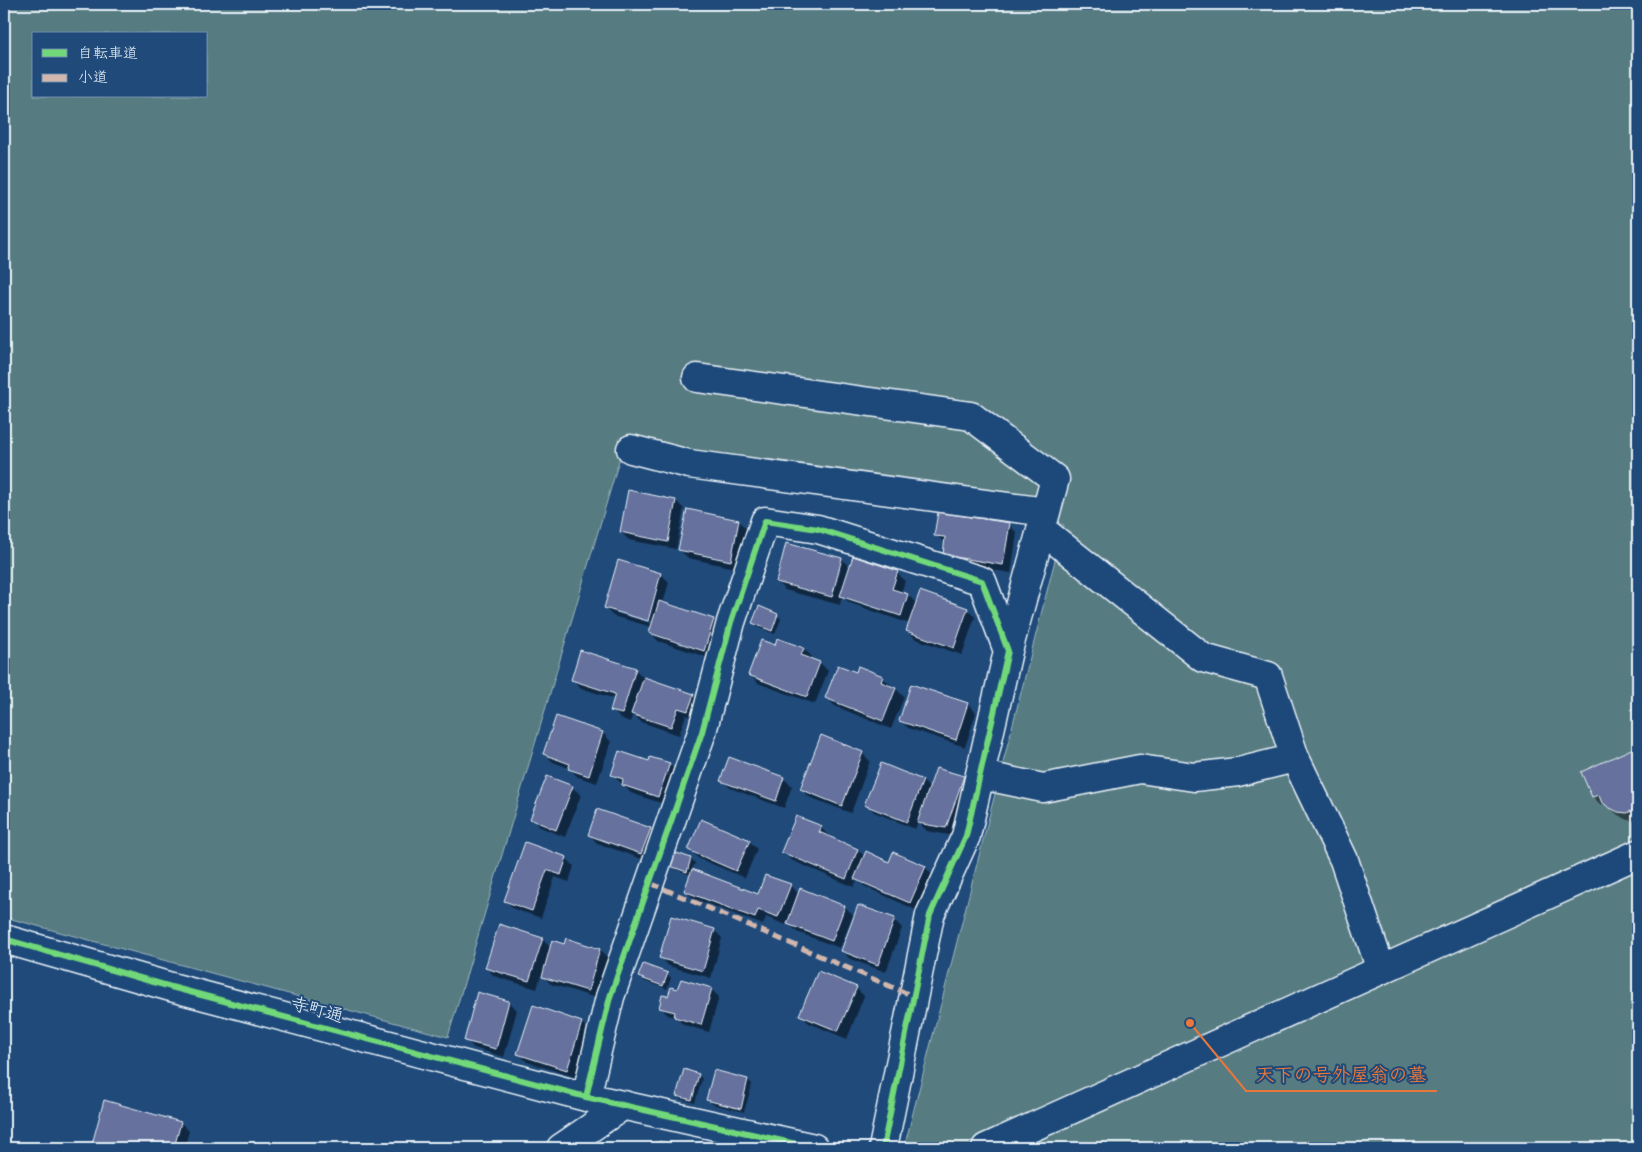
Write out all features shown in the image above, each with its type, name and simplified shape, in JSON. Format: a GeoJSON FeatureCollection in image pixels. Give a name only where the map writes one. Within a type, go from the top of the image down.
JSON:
{"type":"FeatureCollection","features":[{"type":"Feature","properties":{"kind":"street"},"geometry":{"type":"LineString","coordinates":[[697,378],[971,416],[1055,478],[1008,651],[966,836],[930,915],[883,1148]]}},
{"type":"Feature","properties":{"kind":"street"},"geometry":{"type":"LineString","coordinates":[[631,449],[689,464],[1044,521],[1203,658],[1268,676],[1295,758],[1344,860],[1381,970]]}},
{"type":"Feature","properties":{"kind":"street"},"geometry":{"type":"LineString","coordinates":[[586,1097],[610,997],[702,732],[732,622],[765,521],[818,529],[982,581],[1008,651]]}},
{"type":"Feature","properties":{"kind":"street"},"geometry":{"type":"LineString","coordinates":[[981,775],[1043,788],[1140,769],[1194,777],[1238,772],[1295,758]]}},
{"type":"Feature","properties":{"kind":"street"},"geometry":{"type":"LineString","coordinates":[[986,1148],[1638,854]]}},
{"type":"Feature","properties":{"kind":"street","name":"寺町通"},"geometry":{"type":"LineString","coordinates":[[4,939],[181,989],[586,1097],[814,1148]]}},
{"type":"Feature","properties":{"kind":"street"},"geometry":{"type":"LineString","coordinates":[[561,1148],[624,1105]]}},
{"type":"Feature","properties":{"kind":"green space"},"geometry":{"type":"Polygon","coordinates":[[[4,4],[1638,4],[1638,1148],[904,1148],[1064,525],[696,471],[621,454],[448,1037],[4,917],[4,4]]]}},
{"type":"Feature","properties":{"kind":"green space"},"geometry":{"type":"Polygon","coordinates":[[[660,1141],[691,1148],[638,1148],[660,1141]]]}},
{"type":"Feature","properties":{"kind":"building"},"geometry":{"type":"Polygon","coordinates":[[[628,490],[676,500],[668,542],[620,532],[628,490]]]}},
{"type":"Feature","properties":{"kind":"building"},"geometry":{"type":"Polygon","coordinates":[[[687,509],[739,520],[731,561],[678,550],[687,509]]]}},
{"type":"Feature","properties":{"kind":"building"},"geometry":{"type":"Polygon","coordinates":[[[938,512],[1010,523],[1003,565],[943,555],[945,537],[934,536],[938,512]]]}},
{"type":"Feature","properties":{"kind":"building"},"geometry":{"type":"Polygon","coordinates":[[[786,543],[842,558],[832,597],[776,582],[786,543]]]}},
{"type":"Feature","properties":{"kind":"building"},"geometry":{"type":"Polygon","coordinates":[[[853,556],[898,571],[892,589],[908,594],[901,616],[840,596],[853,556]]]}},
{"type":"Feature","properties":{"kind":"building"},"geometry":{"type":"Polygon","coordinates":[[[618,560],[661,573],[648,621],[604,608],[618,560]]]}},
{"type":"Feature","properties":{"kind":"building"},"geometry":{"type":"Polygon","coordinates":[[[920,591],[968,608],[954,648],[906,631],[920,591]]]}},
{"type":"Feature","properties":{"kind":"building"},"geometry":{"type":"Polygon","coordinates":[[[659,601],[714,619],[704,651],[649,633],[659,601]]]}},
{"type":"Feature","properties":{"kind":"building"},"geometry":{"type":"Polygon","coordinates":[[[759,606],[778,614],[772,631],[752,623],[759,606]]]}},
{"type":"Feature","properties":{"kind":"building"},"geometry":{"type":"Polygon","coordinates":[[[777,638],[804,648],[801,655],[820,662],[807,697],[748,675],[761,640],[775,645],[777,638]]]}},
{"type":"Feature","properties":{"kind":"building"},"geometry":{"type":"Polygon","coordinates":[[[580,650],[636,668],[622,714],[610,711],[615,694],[571,680],[580,650]]]}},
{"type":"Feature","properties":{"kind":"building"},"geometry":{"type":"Polygon","coordinates":[[[838,665],[856,672],[858,666],[883,676],[881,682],[896,688],[883,721],[825,698],[838,665]]]}},
{"type":"Feature","properties":{"kind":"building"},"geometry":{"type":"Polygon","coordinates":[[[644,677],[694,694],[688,711],[678,708],[671,727],[631,714],[644,677]]]}},
{"type":"Feature","properties":{"kind":"building"},"geometry":{"type":"Polygon","coordinates":[[[911,684],[968,703],[956,740],[899,721],[911,684]]]}},
{"type":"Feature","properties":{"kind":"building"},"geometry":{"type":"Polygon","coordinates":[[[556,716],[603,732],[589,776],[568,769],[570,764],[543,754],[556,716]]]}},
{"type":"Feature","properties":{"kind":"building"},"geometry":{"type":"Polygon","coordinates":[[[821,735],[863,752],[842,806],[800,789],[821,735]]]}},
{"type":"Feature","properties":{"kind":"building"},"geometry":{"type":"Polygon","coordinates":[[[1638,746],[1638,808],[1627,813],[1618,812],[1601,801],[1599,795],[1592,797],[1581,772],[1638,746]]]}},
{"type":"Feature","properties":{"kind":"building"},"geometry":{"type":"Polygon","coordinates":[[[619,751],[649,761],[650,757],[670,763],[658,797],[622,785],[623,779],[611,775],[619,751]]]}},
{"type":"Feature","properties":{"kind":"building"},"geometry":{"type":"Polygon","coordinates":[[[729,757],[784,777],[776,801],[720,781],[729,757]]]}},
{"type":"Feature","properties":{"kind":"building"},"geometry":{"type":"Polygon","coordinates":[[[881,763],[923,780],[907,822],[864,805],[881,763]]]}},
{"type":"Feature","properties":{"kind":"building"},"geometry":{"type":"Polygon","coordinates":[[[936,768],[964,776],[946,828],[917,823],[936,768]]]}},
{"type":"Feature","properties":{"kind":"building"},"geometry":{"type":"Polygon","coordinates":[[[547,776],[573,786],[556,830],[530,819],[547,776]]]}},
{"type":"Feature","properties":{"kind":"building"},"geometry":{"type":"Polygon","coordinates":[[[597,809],[651,828],[641,854],[588,835],[597,809]]]}},
{"type":"Feature","properties":{"kind":"building"},"geometry":{"type":"Polygon","coordinates":[[[796,816],[822,826],[819,832],[858,849],[846,879],[781,852],[796,816]]]}},
{"type":"Feature","properties":{"kind":"building"},"geometry":{"type":"Polygon","coordinates":[[[701,819],[750,840],[736,871],[688,850],[701,819]]]}},
{"type":"Feature","properties":{"kind":"building"},"geometry":{"type":"Polygon","coordinates":[[[525,842],[567,857],[561,875],[547,870],[532,911],[504,901],[525,842]]]}},
{"type":"Feature","properties":{"kind":"building"},"geometry":{"type":"Polygon","coordinates":[[[866,851],[889,862],[893,852],[926,866],[910,903],[854,879],[866,851]]]}},
{"type":"Feature","properties":{"kind":"building"},"geometry":{"type":"Polygon","coordinates":[[[674,852],[691,858],[687,872],[670,866],[674,852]]]}},
{"type":"Feature","properties":{"kind":"building"},"geometry":{"type":"Polygon","coordinates":[[[692,869],[758,894],[765,875],[791,884],[778,917],[758,910],[755,918],[684,891],[692,869]]]}},
{"type":"Feature","properties":{"kind":"building"},"geometry":{"type":"Polygon","coordinates":[[[800,888],[845,906],[832,941],[787,924],[800,888]]]}},
{"type":"Feature","properties":{"kind":"building"},"geometry":{"type":"Polygon","coordinates":[[[858,905],[895,918],[878,965],[841,951],[858,905]]]}},
{"type":"Feature","properties":{"kind":"building"},"geometry":{"type":"Polygon","coordinates":[[[671,916],[715,929],[703,971],[659,958],[671,916]]]}},
{"type":"Feature","properties":{"kind":"building"},"geometry":{"type":"Polygon","coordinates":[[[499,924],[543,938],[529,981],[485,968],[499,924]]]}},
{"type":"Feature","properties":{"kind":"building"},"geometry":{"type":"Polygon","coordinates":[[[566,938],[600,949],[588,991],[542,977],[552,940],[564,944],[566,938]]]}},
{"type":"Feature","properties":{"kind":"building"},"geometry":{"type":"Polygon","coordinates":[[[643,964],[668,973],[663,986],[638,977],[643,964]]]}},
{"type":"Feature","properties":{"kind":"building"},"geometry":{"type":"Polygon","coordinates":[[[818,971],[857,987],[838,1031],[799,1015],[818,971]]]}},
{"type":"Feature","properties":{"kind":"building"},"geometry":{"type":"Polygon","coordinates":[[[681,979],[712,988],[701,1025],[674,1017],[675,1012],[659,1008],[662,995],[668,996],[671,987],[677,989],[681,979]]]}},
{"type":"Feature","properties":{"kind":"building"},"geometry":{"type":"Polygon","coordinates":[[[477,992],[509,1001],[496,1049],[464,1041],[477,992]]]}},
{"type":"Feature","properties":{"kind":"building"},"geometry":{"type":"Polygon","coordinates":[[[533,1005],[582,1022],[567,1070],[517,1054],[533,1005]]]}},
{"type":"Feature","properties":{"kind":"building"},"geometry":{"type":"Polygon","coordinates":[[[684,1069],[699,1074],[692,1100],[676,1096],[684,1069]]]}},
{"type":"Feature","properties":{"kind":"building"},"geometry":{"type":"Polygon","coordinates":[[[714,1070],[748,1079],[741,1109],[706,1100],[714,1070]]]}},
{"type":"Feature","properties":{"kind":"building"},"geometry":{"type":"Polygon","coordinates":[[[104,1100],[181,1122],[174,1148],[91,1148],[104,1100]]]}},
{"type":"Feature","properties":{"kind":"marked path"},"geometry":{"type":"LineString","coordinates":[[650,883],[913,996]]}},
{"type":"Feature","properties":{"kind":"cycle path"},"geometry":{"type":"LineString","coordinates":[[586,1097],[610,997],[702,732],[731,622],[765,521],[818,529],[982,581],[1008,651],[966,836],[930,915],[883,1148]]}},
{"type":"Feature","properties":{"kind":"cycle path"},"geometry":{"type":"LineString","coordinates":[[4,939],[171,987],[586,1097],[814,1148]]}},
{"type":"Feature","properties":{"kind":"place","name":"天下の号外屋翁の墓"},"geometry":{"type":"Point","coordinates":[1190,1023]}}]}
